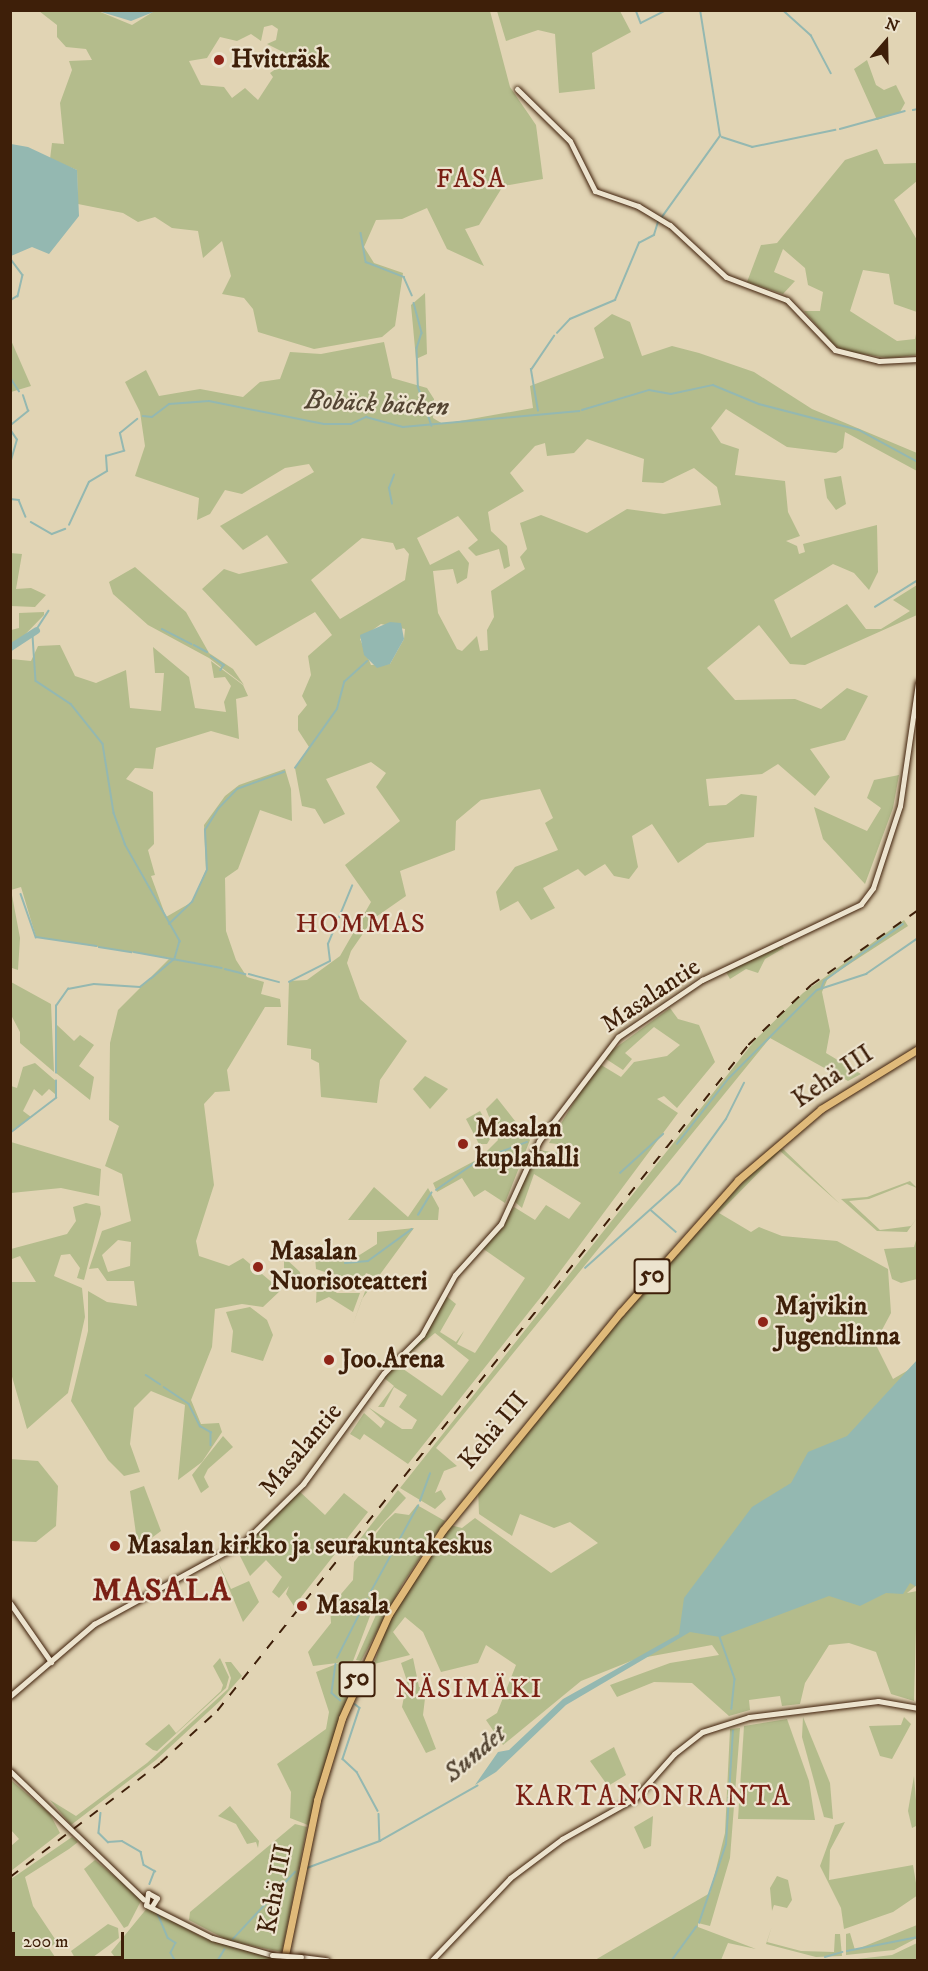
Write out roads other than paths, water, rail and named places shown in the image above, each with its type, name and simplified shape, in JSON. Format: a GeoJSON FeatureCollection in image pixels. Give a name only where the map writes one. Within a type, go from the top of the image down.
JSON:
{"type":"FeatureCollection","features":[{"type":"Feature","properties":{"kind":"highway","name":"Kehä III"},"geometry":{"type":"LineString","coordinates":[[284,1960],[316,1800],[342,1718],[389,1614],[443,1530],[738,1180],[821,1109],[918,1049]]}},
{"type":"Feature","properties":{"kind":"street"},"geometry":{"type":"LineString","coordinates":[[517,89],[570,141],[595,191],[638,206],[670,225],[726,277],[787,300],[835,350],[879,361],[918,359]]}},
{"type":"Feature","properties":{"kind":"street","name":"Masalantie"},"geometry":{"type":"LineString","coordinates":[[10,1696],[94,1624],[244,1542],[303,1484],[384,1374],[422,1335],[455,1275],[501,1224],[539,1142],[611,1044],[702,980],[861,904],[873,888],[900,806],[918,682]]}},
{"type":"Feature","properties":{"kind":"street"},"geometry":{"type":"LineString","coordinates":[[10,1603],[51,1662]]}},
{"type":"Feature","properties":{"kind":"street"},"geometry":{"type":"LineString","coordinates":[[432,1960],[510,1878],[562,1839],[635,1798],[674,1754],[702,1732],[750,1717],[878,1701],[918,1708]]}},
{"type":"Feature","properties":{"kind":"street"},"geometry":{"type":"LineString","coordinates":[[10,1771],[133,1889],[166,1912],[226,1944],[272,1955],[327,1960]]}},
{"type":"Feature","properties":{"kind":"street"},"geometry":{"type":"LineString","coordinates":[[145,1897],[154,1894],[154,1904]]}},
{"type":"Feature","properties":{"kind":"water"},"geometry":{"type":"Polygon","coordinates":[[[156,10],[131,21],[98,11],[156,10]]]}},
{"type":"Feature","properties":{"kind":"water"},"geometry":{"type":"Polygon","coordinates":[[[11,144],[28,147],[77,170],[79,216],[49,254],[32,247],[11,256],[11,144]]]}},
{"type":"Feature","properties":{"kind":"water"},"geometry":{"type":"Polygon","coordinates":[[[390,622],[401,623],[404,639],[390,664],[377,668],[364,655],[360,635],[390,622]]]}},
{"type":"Feature","properties":{"kind":"water"},"geometry":{"type":"Polygon","coordinates":[[[917,1360],[917,1587],[910,1583],[903,1594],[886,1593],[860,1606],[829,1596],[720,1637],[690,1632],[566,1705],[496,1772],[475,1785],[498,1752],[509,1750],[563,1699],[679,1634],[684,1598],[752,1507],[791,1483],[808,1452],[847,1436],[917,1360]]]}},
{"type":"Feature","properties":{"kind":"waterway"},"geometry":{"type":"LineString","coordinates":[[636,10],[641,23],[667,10]]}},
{"type":"Feature","properties":{"kind":"waterway"},"geometry":{"type":"LineString","coordinates":[[662,217],[720,136],[700,10]]}},
{"type":"Feature","properties":{"kind":"waterway"},"geometry":{"type":"LineString","coordinates":[[783,10],[811,35],[831,73]]}},
{"type":"Feature","properties":{"kind":"waterway"},"geometry":{"type":"LineString","coordinates":[[913,110],[918,109]]}},
{"type":"Feature","properties":{"kind":"waterway"},"geometry":{"type":"LineString","coordinates":[[840,129],[905,111]]}},
{"type":"Feature","properties":{"kind":"waterway"},"geometry":{"type":"LineString","coordinates":[[722,137],[752,147],[835,130]]}},
{"type":"Feature","properties":{"kind":"waterway"},"geometry":{"type":"LineString","coordinates":[[557,333],[570,319],[615,300],[639,243],[654,235],[658,222]]}},
{"type":"Feature","properties":{"kind":"waterway"},"geometry":{"type":"LineString","coordinates":[[361,233],[366,262],[404,277],[412,295]]}},
{"type":"Feature","properties":{"kind":"waterway","name":"Bobäck bäcken"},"geometry":{"type":"LineString","coordinates":[[10,258],[23,275],[18,296],[10,301]]}},
{"type":"Feature","properties":{"kind":"waterway"},"geometry":{"type":"LineString","coordinates":[[414,303],[422,333],[417,348],[418,386],[432,426]]}},
{"type":"Feature","properties":{"kind":"waterway","name":"Bobäck bäcken"},"geometry":{"type":"LineString","coordinates":[[10,326],[10,333]]}},
{"type":"Feature","properties":{"kind":"waterway"},"geometry":{"type":"LineString","coordinates":[[538,411],[531,370],[554,336]]}},
{"type":"Feature","properties":{"kind":"waterway","name":"Bobäck bäcken"},"geometry":{"type":"LineString","coordinates":[[10,377],[19,391]]}},
{"type":"Feature","properties":{"kind":"waterway","name":"Bobäck bäcken"},"geometry":{"type":"LineString","coordinates":[[582,410],[649,390],[671,394],[713,385],[759,404],[859,430],[918,462]]}},
{"type":"Feature","properties":{"kind":"waterway","name":"Bobäck bäcken"},"geometry":{"type":"LineString","coordinates":[[12,424],[28,411],[23,396]]}},
{"type":"Feature","properties":{"kind":"waterway","name":"Bobäck bäcken"},"geometry":{"type":"LineString","coordinates":[[143,416],[152,417],[169,404],[209,401],[324,424],[351,424],[366,417],[403,427],[579,411]]}},
{"type":"Feature","properties":{"kind":"waterway","name":"Bobäck bäcken"},"geometry":{"type":"LineString","coordinates":[[69,525],[89,482],[107,471],[106,456],[124,451],[120,433],[137,419]]}},
{"type":"Feature","properties":{"kind":"waterway","name":"Bobäck bäcken"},"geometry":{"type":"LineString","coordinates":[[10,464],[17,440],[11,431]]}},
{"type":"Feature","properties":{"kind":"waterway"},"geometry":{"type":"LineString","coordinates":[[392,504],[389,488],[394,475]]}},
{"type":"Feature","properties":{"kind":"waterway","name":"Bobäck bäcken"},"geometry":{"type":"LineString","coordinates":[[10,499],[19,500],[26,517]]}},
{"type":"Feature","properties":{"kind":"waterway","name":"Bobäck bäcken"},"geometry":{"type":"LineString","coordinates":[[31,522],[52,534],[65,529]]}},
{"type":"Feature","properties":{"kind":"waterway"},"geometry":{"type":"LineString","coordinates":[[875,607],[918,580]]}},
{"type":"Feature","properties":{"kind":"waterway"},"geometry":{"type":"LineString","coordinates":[[49,611],[33,636],[36,681],[71,704],[103,744],[114,813],[125,844],[180,941],[175,959],[152,978]]}},
{"type":"Feature","properties":{"kind":"waterway"},"geometry":{"type":"LineString","coordinates":[[162,629],[191,644]]}},
{"type":"Feature","properties":{"kind":"waterway"},"geometry":{"type":"LineString","coordinates":[[10,647],[36,630]]}},
{"type":"Feature","properties":{"kind":"waterway"},"geometry":{"type":"LineString","coordinates":[[194,645],[207,652]]}},
{"type":"Feature","properties":{"kind":"waterway"},"geometry":{"type":"LineString","coordinates":[[211,656],[224,665],[221,670]]}},
{"type":"Feature","properties":{"kind":"waterway"},"geometry":{"type":"LineString","coordinates":[[295,768],[337,709],[344,682],[367,661]]}},
{"type":"Feature","properties":{"kind":"waterway"},"geometry":{"type":"LineString","coordinates":[[169,924],[192,902],[207,870],[205,830],[218,809],[237,789],[284,772]]}},
{"type":"Feature","properties":{"kind":"waterway"},"geometry":{"type":"LineString","coordinates":[[289,982],[330,961],[328,944],[352,886]]}},
{"type":"Feature","properties":{"kind":"waterway"},"geometry":{"type":"LineString","coordinates":[[21,894],[36,937],[96,946]]}},
{"type":"Feature","properties":{"kind":"waterway"},"geometry":{"type":"LineString","coordinates":[[821,989],[824,981],[903,924]]}},
{"type":"Feature","properties":{"kind":"waterway"},"geometry":{"type":"LineString","coordinates":[[677,1144],[729,1078],[817,990],[866,974],[918,938]]}},
{"type":"Feature","properties":{"kind":"waterway"},"geometry":{"type":"LineString","coordinates":[[99,947],[132,952]]}},
{"type":"Feature","properties":{"kind":"waterway"},"geometry":{"type":"LineString","coordinates":[[134,952],[222,968]]}},
{"type":"Feature","properties":{"kind":"waterway"},"geometry":{"type":"LineString","coordinates":[[225,969],[245,974]]}},
{"type":"Feature","properties":{"kind":"waterway"},"geometry":{"type":"LineString","coordinates":[[249,974],[279,982]]}},
{"type":"Feature","properties":{"kind":"waterway"},"geometry":{"type":"LineString","coordinates":[[56,1073],[56,1006],[68,989],[94,984],[140,987],[150,979]]}},
{"type":"Feature","properties":{"kind":"waterway"},"geometry":{"type":"LineString","coordinates":[[10,1133],[56,1098],[56,1081]]}},
{"type":"Feature","properties":{"kind":"waterway"},"geometry":{"type":"LineString","coordinates":[[585,1268],[679,1184],[726,1119],[744,1083]]}},
{"type":"Feature","properties":{"kind":"waterway"},"geometry":{"type":"LineString","coordinates":[[620,1173],[663,1134]]}},
{"type":"Feature","properties":{"kind":"waterway"},"geometry":{"type":"LineString","coordinates":[[436,1190],[479,1160],[527,1142]]}},
{"type":"Feature","properties":{"kind":"waterway"},"geometry":{"type":"LineString","coordinates":[[418,1215],[431,1193]]}},
{"type":"Feature","properties":{"kind":"waterway"},"geometry":{"type":"LineString","coordinates":[[651,1210],[676,1232]]}},
{"type":"Feature","properties":{"kind":"waterway"},"geometry":{"type":"LineString","coordinates":[[345,1263],[368,1261],[412,1229]]}},
{"type":"Feature","properties":{"kind":"waterway"},"geometry":{"type":"LineString","coordinates":[[146,1375],[160,1384]]}},
{"type":"Feature","properties":{"kind":"waterway"},"geometry":{"type":"LineString","coordinates":[[164,1387],[189,1404],[200,1426],[211,1432],[211,1445]]}},
{"type":"Feature","properties":{"kind":"waterway"},"geometry":{"type":"LineString","coordinates":[[420,1501],[430,1474]]}},
{"type":"Feature","properties":{"kind":"waterway"},"geometry":{"type":"LineString","coordinates":[[369,1595],[418,1506]]}},
{"type":"Feature","properties":{"kind":"waterway"},"geometry":{"type":"LineString","coordinates":[[337,1658],[367,1599]]}},
{"type":"Feature","properties":{"kind":"waterway"},"geometry":{"type":"LineString","coordinates":[[720,1637],[735,1679],[732,1709]]}},
{"type":"Feature","properties":{"kind":"waterway"},"geometry":{"type":"LineString","coordinates":[[336,1664],[332,1693],[340,1700]]}},
{"type":"Feature","properties":{"kind":"waterway"},"geometry":{"type":"LineString","coordinates":[[355,1704],[360,1708],[343,1759],[357,1772],[378,1811]]}},
{"type":"Feature","properties":{"kind":"waterway"},"geometry":{"type":"LineString","coordinates":[[699,1923],[726,1844],[733,1731]]}},
{"type":"Feature","properties":{"kind":"waterway","name":"Sundet"},"geometry":{"type":"LineString","coordinates":[[307,1868],[380,1841],[477,1786]]}},
{"type":"Feature","properties":{"kind":"waterway"},"geometry":{"type":"LineString","coordinates":[[101,1813],[99,1833],[108,1842],[122,1841],[141,1852],[144,1865],[155,1871],[150,1884]]}},
{"type":"Feature","properties":{"kind":"waterway"},"geometry":{"type":"LineString","coordinates":[[379,1814],[380,1840]]}},
{"type":"Feature","properties":{"kind":"waterway","name":"Sundet"},"geometry":{"type":"LineString","coordinates":[[233,1939],[295,1872]]}},
{"type":"Feature","properties":{"kind":"waterway"},"geometry":{"type":"LineString","coordinates":[[158,1914],[168,1938],[176,1943],[171,1953],[175,1960]]}},
{"type":"Feature","properties":{"kind":"waterway"},"geometry":{"type":"LineString","coordinates":[[672,1960],[696,1927]]}},
{"type":"Feature","properties":{"kind":"waterway"},"geometry":{"type":"LineString","coordinates":[[847,1951],[918,1937]]}},
{"type":"Feature","properties":{"kind":"waterway","name":"Sundet"},"geometry":{"type":"LineString","coordinates":[[218,1960],[224,1950]]}},
{"type":"Feature","properties":{"kind":"waterway"},"geometry":{"type":"LineString","coordinates":[[825,1957],[842,1952]]}},
{"type":"Feature","properties":{"kind":"railway"},"geometry":{"type":"LineString","coordinates":[[10,1877],[160,1763],[217,1711],[748,1045],[811,985],[918,910]]}},
{"type":"Feature","properties":{"kind":"place","name":"Hvitträsk"},"geometry":{"type":"Point","coordinates":[219,60]}},
{"type":"Feature","properties":{"kind":"place","name":"Masalan kuplahalli"},"geometry":{"type":"Point","coordinates":[463,1144]}},
{"type":"Feature","properties":{"kind":"place","name":"Masalan Nuorisoteatteri"},"geometry":{"type":"Point","coordinates":[258,1267]}},
{"type":"Feature","properties":{"kind":"place","name":"Majvikin Jugendlinna"},"geometry":{"type":"Point","coordinates":[763,1322]}},
{"type":"Feature","properties":{"kind":"place","name":"Joo.Arena"},"geometry":{"type":"Point","coordinates":[329,1360]}},
{"type":"Feature","properties":{"kind":"place","name":"Masalan kirkko ja seurakuntakeskus"},"geometry":{"type":"Point","coordinates":[115,1546]}},
{"type":"Feature","properties":{"kind":"place","name":"Masala"},"geometry":{"type":"Point","coordinates":[302,1606]}},
{"type":"Feature","properties":{"kind":"district","name":"FASA"},"geometry":{"type":"Point","coordinates":[471,180]}},
{"type":"Feature","properties":{"kind":"district","name":"HOMMAS"},"geometry":{"type":"Point","coordinates":[361,925]}},
{"type":"Feature","properties":{"kind":"district","name":"MASALA"},"geometry":{"type":"Point","coordinates":[162,1591]}},
{"type":"Feature","properties":{"kind":"district","name":"NÄSIMÄKI"},"geometry":{"type":"Point","coordinates":[469,1690]}},
{"type":"Feature","properties":{"kind":"district","name":"KARTANONRANTA"},"geometry":{"type":"Point","coordinates":[653,1797]}}]}
